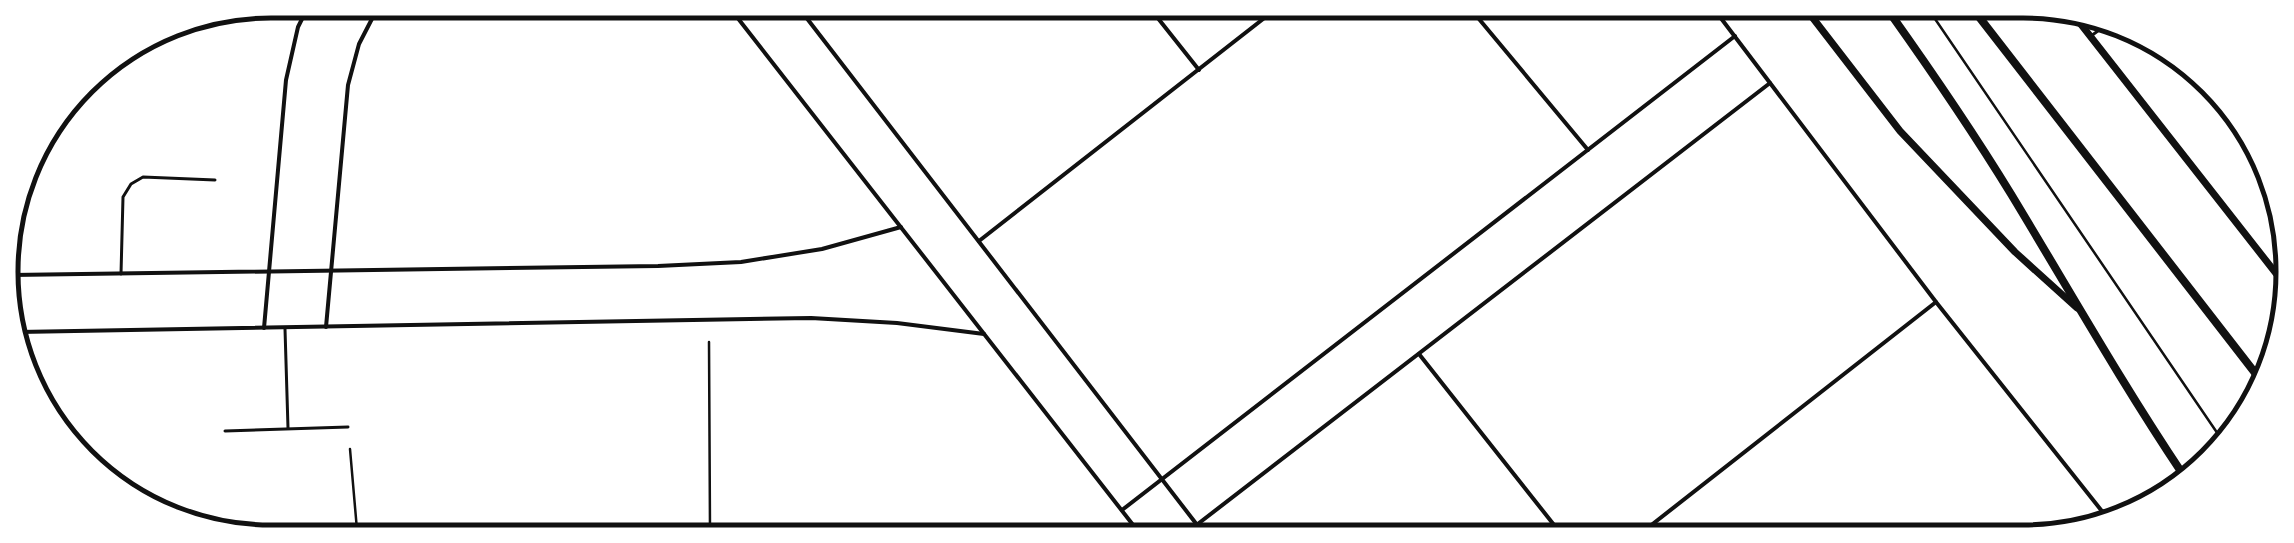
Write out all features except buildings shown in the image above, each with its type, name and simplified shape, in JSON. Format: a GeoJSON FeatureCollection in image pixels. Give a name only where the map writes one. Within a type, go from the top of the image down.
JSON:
{"type":"FeatureCollection","features":[{"type":"Feature","properties":{"kind":"main road"},"geometry":{"type":"LineString","coordinates":[[1894,18],[1938,81],[2011,194],[2078,309],[2141,412],[2180,470]]}},
{"type":"Feature","properties":{"kind":"main road"},"geometry":{"type":"LineString","coordinates":[[1980,18],[2255,373]]}},
{"type":"Feature","properties":{"kind":"street"},"geometry":{"type":"LineString","coordinates":[[264,328],[286,80],[298,27],[302,18]]}},
{"type":"Feature","properties":{"kind":"street"},"geometry":{"type":"LineString","coordinates":[[326,326],[348,86],[359,44],[372,18]]}},
{"type":"Feature","properties":{"kind":"street"},"geometry":{"type":"LineString","coordinates":[[738,18],[1133,525]]}},
{"type":"Feature","properties":{"kind":"street"},"geometry":{"type":"LineString","coordinates":[[807,18],[1197,525],[1770,83]]}},
{"type":"Feature","properties":{"kind":"street"},"geometry":{"type":"LineString","coordinates":[[1158,18],[1199,70]]}},
{"type":"Feature","properties":{"kind":"street"},"geometry":{"type":"LineString","coordinates":[[979,241],[1264,18]]}},
{"type":"Feature","properties":{"kind":"street"},"geometry":{"type":"LineString","coordinates":[[1479,18],[1588,150]]}},
{"type":"Feature","properties":{"kind":"street"},"geometry":{"type":"LineString","coordinates":[[1721,18],[1936,302],[2103,512]]}},
{"type":"Feature","properties":{"kind":"street"},"geometry":{"type":"LineString","coordinates":[[1813,18],[1900,131],[2015,252],[2078,309]]}},
{"type":"Feature","properties":{"kind":"street"},"geometry":{"type":"LineString","coordinates":[[2082,26],[2276,273]]}},
{"type":"Feature","properties":{"kind":"street"},"geometry":{"type":"LineString","coordinates":[[1122,510],[1735,36]]}},
{"type":"Feature","properties":{"kind":"street"},"geometry":{"type":"LineString","coordinates":[[18,275],[658,266],[741,262],[822,249],[901,227]]}},
{"type":"Feature","properties":{"kind":"street"},"geometry":{"type":"LineString","coordinates":[[1651,525],[1936,302]]}},
{"type":"Feature","properties":{"kind":"street"},"geometry":{"type":"LineString","coordinates":[[26,332],[264,328],[285,329],[326,326],[811,318],[898,323],[984,334]]}},
{"type":"Feature","properties":{"kind":"street"},"geometry":{"type":"LineString","coordinates":[[1419,354],[1554,525]]}},
{"type":"Feature","properties":{"kind":"lane"},"geometry":{"type":"LineString","coordinates":[[2091,36],[2099,30]]}},
{"type":"Feature","properties":{"kind":"lane"},"geometry":{"type":"LineString","coordinates":[[122,274],[123,197],[131,184],[143,177],[215,180]]}},
{"type":"Feature","properties":{"kind":"lane"},"geometry":{"type":"LineString","coordinates":[[285,329],[288,428]]}},
{"type":"Feature","properties":{"kind":"lane"},"geometry":{"type":"LineString","coordinates":[[225,431],[348,427]]}},
{"type":"Feature","properties":{"kind":"path"},"geometry":{"type":"LineString","coordinates":[[1934,18],[2217,434]]}},
{"type":"Feature","properties":{"kind":"path"},"geometry":{"type":"LineString","coordinates":[[709,320],[710,525]]}},
{"type":"Feature","properties":{"kind":"path"},"geometry":{"type":"LineString","coordinates":[[348,427],[357,525]]}}]}
